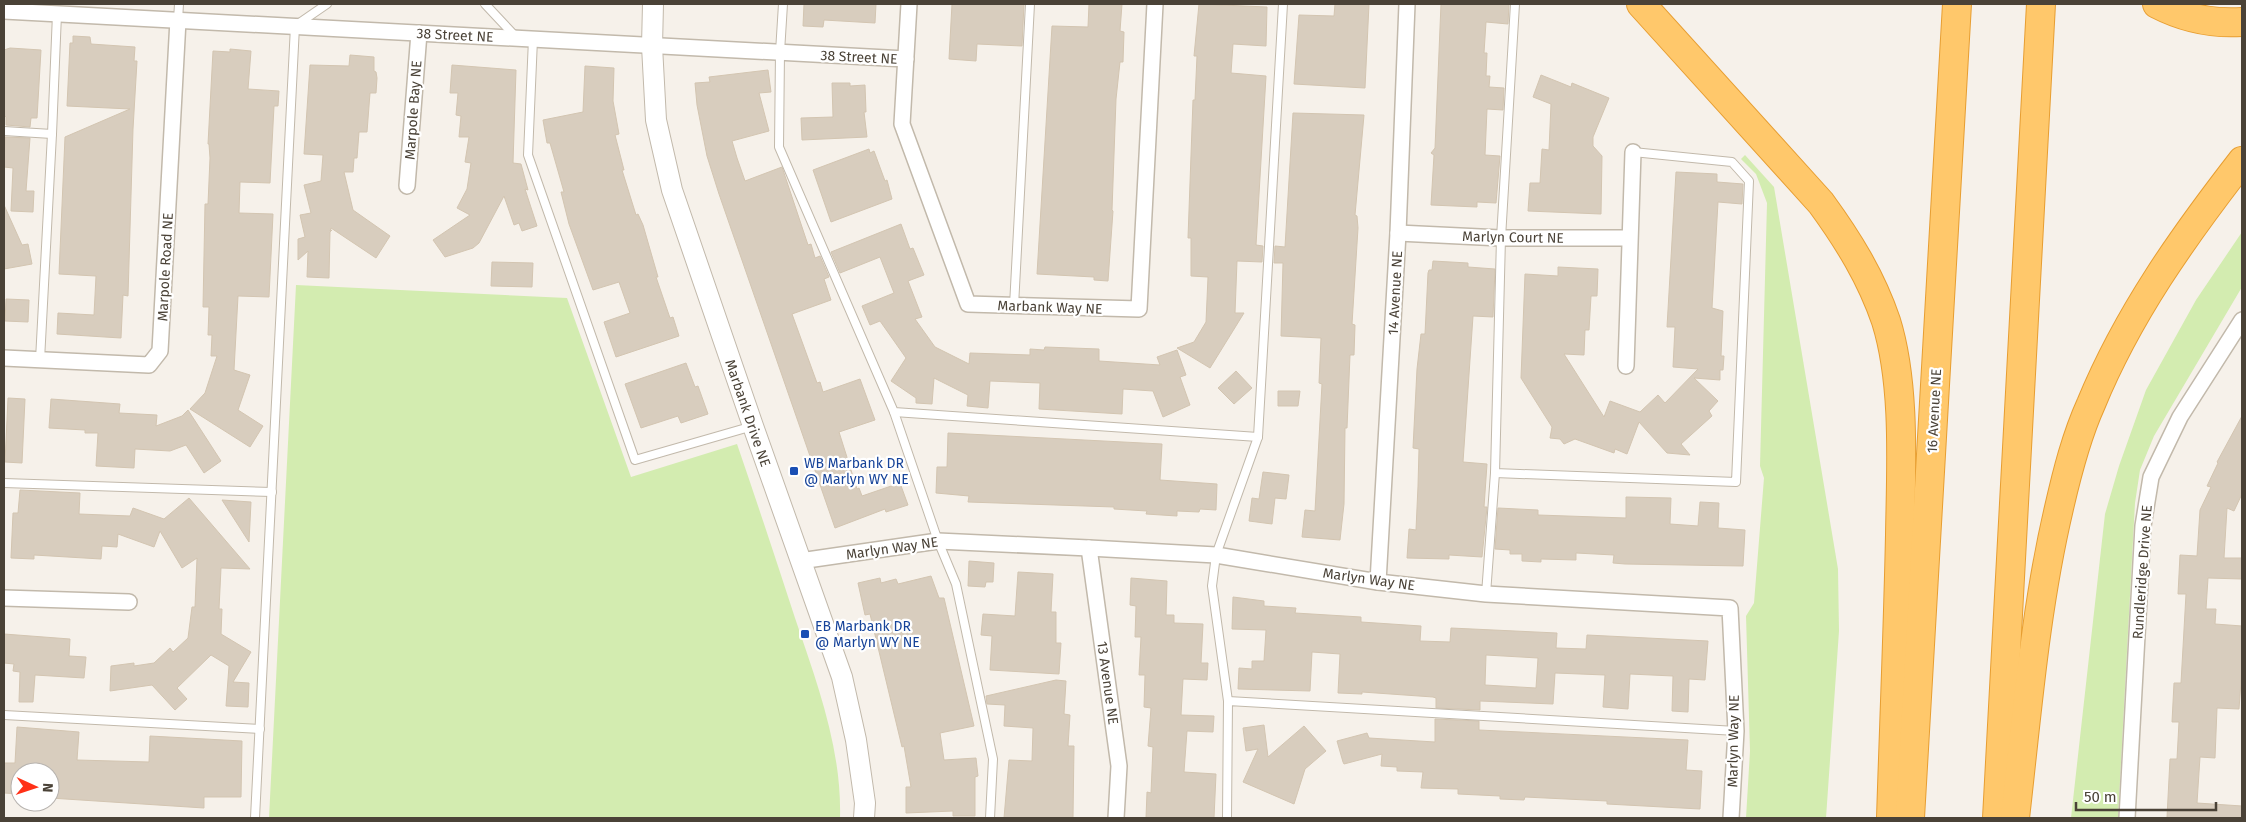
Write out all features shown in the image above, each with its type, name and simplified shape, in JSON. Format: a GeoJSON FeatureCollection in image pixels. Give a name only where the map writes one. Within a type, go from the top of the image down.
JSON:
{"type":"FeatureCollection","features":[{"type":"Feature","properties":{"kind":"highway"},"geometry":{"type":"LineString","coordinates":[[1641,4],[1821,203],[1843,233],[1860,261],[1886,323],[1897,381],[1901,445],[1891,818]]}},
{"type":"Feature","properties":{"kind":"highway","name":"16 Avenue NE"},"geometry":{"type":"LineString","coordinates":[[1910,818],[1957,4]]}},
{"type":"Feature","properties":{"kind":"highway"},"geometry":{"type":"LineString","coordinates":[[1997,818],[2041,4]]}},
{"type":"Feature","properties":{"kind":"highway"},"geometry":{"type":"LineString","coordinates":[[2157,4],[2176,14],[2203,20],[2228,23],[2242,22]]}},
{"type":"Feature","properties":{"kind":"highway"},"geometry":{"type":"LineString","coordinates":[[2015,818],[2042,586],[2053,532],[2075,446],[2090,404],[2143,300],[2162,268],[2242,161]]}},
{"type":"Feature","properties":{"kind":"street","name":"Marbank Drive NE"},"geometry":{"type":"LineString","coordinates":[[654,4],[652,46],[656,120],[672,190],[842,677],[856,740],[865,803],[864,818]]}},
{"type":"Feature","properties":{"kind":"street","name":"Marbank Way NE"},"geometry":{"type":"LineString","coordinates":[[909,4],[902,124],[968,304],[1139,309],[1155,4]]}},
{"type":"Feature","properties":{"kind":"street","name":"14 Avenue NE"},"geometry":{"type":"LineString","coordinates":[[1378,582],[1398,233],[1407,4]]}},
{"type":"Feature","properties":{"kind":"street","name":"38 Street NE"},"geometry":{"type":"LineString","coordinates":[[4,11],[27,8],[58,14],[906,59]]}},
{"type":"Feature","properties":{"kind":"street","name":"Marpole Road NE"},"geometry":{"type":"LineString","coordinates":[[4,358],[149,365],[160,351],[178,20]]}},
{"type":"Feature","properties":{"kind":"street","name":"Marpole Bay NE"},"geometry":{"type":"LineString","coordinates":[[408,186],[419,33]]}},
{"type":"Feature","properties":{"kind":"street"},"geometry":{"type":"LineString","coordinates":[[1626,366],[1633,152]]}},
{"type":"Feature","properties":{"kind":"street","name":"Marlyn Court NE"},"geometry":{"type":"LineString","coordinates":[[1398,233],[1502,238],[1629,238]]}},
{"type":"Feature","properties":{"kind":"street","name":"Rundleridge Drive NE"},"geometry":{"type":"LineString","coordinates":[[2127,818],[2143,526],[2151,477],[2180,417],[2242,320]]}},
{"type":"Feature","properties":{"kind":"street","name":"Marlyn Way NE"},"geometry":{"type":"LineString","coordinates":[[800,561],[938,541],[1090,548],[1216,555],[1378,582],[1486,594],[1730,608],[1736,731],[1731,818]]}},
{"type":"Feature","properties":{"kind":"street","name":"13 Avenue NE"},"geometry":{"type":"LineString","coordinates":[[1090,548],[1119,766],[1116,818]]}},
{"type":"Feature","properties":{"kind":"street"},"geometry":{"type":"LineString","coordinates":[[4,598],[129,602]]}},
{"type":"Feature","properties":{"kind":"lane"},"geometry":{"type":"LineString","coordinates":[[178,4],[178,20]]}},
{"type":"Feature","properties":{"kind":"lane"},"geometry":{"type":"LineString","coordinates":[[255,818],[295,26],[327,4]]}},
{"type":"Feature","properties":{"kind":"lane"},"geometry":{"type":"LineString","coordinates":[[485,4],[517,38]]}},
{"type":"Feature","properties":{"kind":"lane"},"geometry":{"type":"LineString","coordinates":[[783,4],[780,52],[779,147],[894,412],[938,541],[956,584],[993,759],[990,818]]}},
{"type":"Feature","properties":{"kind":"lane"},"geometry":{"type":"LineString","coordinates":[[1014,306],[1030,4]]}},
{"type":"Feature","properties":{"kind":"lane"},"geometry":{"type":"LineString","coordinates":[[1227,818],[1228,701],[1212,586],[1216,555],[1258,437],[1283,4]]}},
{"type":"Feature","properties":{"kind":"lane"},"geometry":{"type":"LineString","coordinates":[[1486,594],[1495,473],[1502,238],[1515,4]]}},
{"type":"Feature","properties":{"kind":"lane"},"geometry":{"type":"LineString","coordinates":[[40,360],[58,14]]}},
{"type":"Feature","properties":{"kind":"lane"},"geometry":{"type":"LineString","coordinates":[[533,39],[528,155],[635,460],[753,426]]}},
{"type":"Feature","properties":{"kind":"lane"},"geometry":{"type":"LineString","coordinates":[[4,131],[52,134]]}},
{"type":"Feature","properties":{"kind":"lane"},"geometry":{"type":"LineString","coordinates":[[1495,473],[1736,482],[1749,181],[1732,162],[1633,152]]}},
{"type":"Feature","properties":{"kind":"lane"},"geometry":{"type":"LineString","coordinates":[[894,412],[1258,437]]}},
{"type":"Feature","properties":{"kind":"lane"},"geometry":{"type":"LineString","coordinates":[[4,483],[272,492]]}},
{"type":"Feature","properties":{"kind":"lane"},"geometry":{"type":"LineString","coordinates":[[1228,701],[1736,731]]}},
{"type":"Feature","properties":{"kind":"lane"},"geometry":{"type":"LineString","coordinates":[[4,715],[260,729]]}},
{"type":"Feature","properties":{"kind":"green space"},"geometry":{"type":"Polygon","coordinates":[[[1745,155],[1774,187],[1838,569],[1839,631],[1826,818],[1746,818],[1750,751],[1746,616],[1754,603],[1764,478],[1760,466],[1767,203],[1756,174],[1741,159],[1745,155]]]}},
{"type":"Feature","properties":{"kind":"green space"},"geometry":{"type":"Polygon","coordinates":[[[2242,232],[2242,287],[2154,436],[2140,470],[2135,503],[2118,818],[2071,818],[2105,514],[2119,466],[2146,390],[2196,300],[2242,232]]]}},
{"type":"Feature","properties":{"kind":"green space"},"geometry":{"type":"Polygon","coordinates":[[[296,285],[567,298],[631,477],[737,444],[812,667],[826,716],[837,767],[840,792],[840,818],[269,818],[296,285]]]}},
{"type":"Feature","properties":{"kind":"building"},"geometry":{"type":"Polygon","coordinates":[[[804,4],[876,4],[875,23],[824,20],[823,27],[803,26],[804,4]]]}},
{"type":"Feature","properties":{"kind":"building"},"geometry":{"type":"Polygon","coordinates":[[[952,4],[1024,4],[1022,46],[977,44],[976,61],[949,59],[952,4]]]}},
{"type":"Feature","properties":{"kind":"building"},"geometry":{"type":"Polygon","coordinates":[[[1089,4],[1122,4],[1120,31],[1124,32],[1123,62],[1120,62],[1116,99],[1113,211],[1108,281],[1094,280],[1094,277],[1037,274],[1052,26],[1088,27],[1089,4]]]}},
{"type":"Feature","properties":{"kind":"building"},"geometry":{"type":"Polygon","coordinates":[[[1199,4],[1267,7],[1266,46],[1233,44],[1231,73],[1266,76],[1256,245],[1263,246],[1262,262],[1237,261],[1235,313],[1244,313],[1210,368],[1177,348],[1194,342],[1206,322],[1208,277],[1191,276],[1191,238],[1188,238],[1193,100],[1195,100],[1197,56],[1194,56],[1199,4]]]}},
{"type":"Feature","properties":{"kind":"building"},"geometry":{"type":"Polygon","coordinates":[[[1335,4],[1369,4],[1365,88],[1294,84],[1299,15],[1334,16],[1335,4]]]}},
{"type":"Feature","properties":{"kind":"building"},"geometry":{"type":"Polygon","coordinates":[[[1441,4],[1509,4],[1508,24],[1486,22],[1484,53],[1487,53],[1486,76],[1490,76],[1489,87],[1504,88],[1503,110],[1487,109],[1485,155],[1500,156],[1496,203],[1477,202],[1477,207],[1431,205],[1434,155],[1431,153],[1435,148],[1441,4]]]}},
{"type":"Feature","properties":{"kind":"building"},"geometry":{"type":"Polygon","coordinates":[[[73,36],[90,37],[91,44],[135,47],[134,61],[137,61],[128,296],[123,295],[121,338],[57,334],[58,313],[94,315],[96,276],[59,274],[65,137],[130,109],[67,106],[70,43],[73,43],[73,36]]]}},
{"type":"Feature","properties":{"kind":"building"},"geometry":{"type":"Polygon","coordinates":[[[10,48],[41,50],[37,118],[31,118],[30,127],[6,125],[6,117],[4,115],[4,50],[10,48]]]}},
{"type":"Feature","properties":{"kind":"building"},"geometry":{"type":"Polygon","coordinates":[[[230,49],[251,51],[248,89],[279,91],[278,106],[274,106],[270,183],[240,182],[239,213],[273,214],[269,297],[238,296],[234,370],[250,375],[238,410],[263,426],[250,447],[190,409],[205,393],[217,356],[211,356],[212,335],[208,335],[209,307],[203,307],[205,204],[208,204],[210,158],[208,144],[213,51],[230,52],[230,49]]]}},
{"type":"Feature","properties":{"kind":"building"},"geometry":{"type":"Polygon","coordinates":[[[350,55],[374,57],[374,71],[377,78],[376,93],[370,93],[367,132],[359,132],[357,158],[354,158],[353,172],[344,172],[353,210],[390,236],[376,258],[331,228],[329,278],[307,277],[308,251],[298,260],[298,239],[305,237],[300,215],[311,213],[304,185],[321,181],[323,155],[304,154],[310,65],[349,66],[350,55]]]}},
{"type":"Feature","properties":{"kind":"building"},"geometry":{"type":"Polygon","coordinates":[[[452,65],[516,70],[513,163],[521,164],[528,190],[525,189],[537,226],[522,231],[519,223],[514,225],[504,196],[479,243],[473,248],[445,257],[433,240],[470,215],[457,208],[467,189],[471,163],[465,162],[469,137],[459,137],[461,116],[456,115],[458,93],[450,93],[452,65]]]}},
{"type":"Feature","properties":{"kind":"building"},"geometry":{"type":"Polygon","coordinates":[[[585,66],[614,68],[613,101],[619,134],[615,135],[624,170],[622,170],[636,215],[638,214],[643,225],[658,277],[656,277],[670,318],[673,317],[679,336],[616,357],[604,322],[630,313],[619,282],[593,290],[569,224],[561,192],[564,192],[550,143],[547,143],[543,120],[583,112],[585,66]]]}},
{"type":"Feature","properties":{"kind":"building"},"geometry":{"type":"Polygon","coordinates":[[[768,70],[771,92],[759,93],[769,131],[732,141],[737,158],[745,181],[782,167],[808,245],[811,244],[815,258],[820,256],[829,277],[824,279],[831,300],[792,314],[817,383],[820,382],[823,392],[860,379],[875,420],[839,432],[857,489],[859,488],[862,496],[900,483],[908,505],[886,512],[885,509],[835,528],[719,194],[707,156],[697,105],[695,83],[710,82],[709,77],[768,70]]]}},
{"type":"Feature","properties":{"kind":"building"},"geometry":{"type":"Polygon","coordinates":[[[1541,75],[1571,87],[1572,83],[1609,98],[1593,137],[1593,146],[1602,156],[1601,214],[1528,211],[1530,183],[1540,183],[1542,149],[1549,150],[1551,104],[1533,97],[1541,75]]]}},
{"type":"Feature","properties":{"kind":"building"},"geometry":{"type":"Polygon","coordinates":[[[832,83],[850,83],[850,86],[865,85],[866,112],[864,112],[867,137],[802,140],[801,118],[833,117],[832,83]]]}},
{"type":"Feature","properties":{"kind":"building"},"geometry":{"type":"Polygon","coordinates":[[[1293,113],[1364,115],[1355,215],[1357,216],[1358,228],[1352,324],[1355,325],[1354,355],[1350,355],[1347,428],[1345,428],[1344,504],[1340,540],[1302,537],[1305,510],[1315,511],[1322,384],[1319,383],[1321,338],[1281,336],[1283,263],[1274,263],[1275,246],[1285,247],[1293,113]]]}},
{"type":"Feature","properties":{"kind":"building"},"geometry":{"type":"Polygon","coordinates":[[[5,137],[30,138],[26,191],[34,191],[33,212],[11,211],[13,168],[4,167],[5,137]]]}},
{"type":"Feature","properties":{"kind":"building"},"geometry":{"type":"Polygon","coordinates":[[[869,149],[870,153],[874,151],[885,181],[887,180],[892,199],[831,222],[813,170],[869,149]]]}},
{"type":"Feature","properties":{"kind":"building"},"geometry":{"type":"Polygon","coordinates":[[[1676,172],[1717,174],[1717,182],[1743,184],[1742,204],[1718,202],[1712,308],[1723,311],[1721,356],[1724,356],[1723,370],[1720,370],[1720,380],[1694,378],[1718,401],[1709,411],[1712,416],[1681,444],[1690,455],[1667,453],[1639,422],[1627,454],[1615,449],[1614,453],[1575,439],[1564,444],[1560,439],[1550,438],[1552,427],[1521,378],[1525,274],[1558,276],[1558,267],[1598,269],[1597,296],[1591,296],[1589,330],[1585,330],[1584,355],[1564,354],[1604,417],[1610,401],[1640,412],[1658,395],[1665,403],[1698,369],[1673,367],[1675,327],[1667,327],[1676,172]]]}},
{"type":"Feature","properties":{"kind":"building"},"geometry":{"type":"Polygon","coordinates":[[[4,205],[22,245],[28,244],[32,264],[4,269],[4,205]]]}},
{"type":"Feature","properties":{"kind":"building"},"geometry":{"type":"Polygon","coordinates":[[[901,224],[910,249],[913,248],[924,275],[908,281],[922,317],[915,319],[935,347],[969,364],[970,353],[1030,355],[1030,349],[1044,350],[1045,347],[1099,349],[1099,361],[1160,365],[1157,357],[1177,350],[1186,375],[1180,377],[1190,405],[1163,417],[1153,391],[1123,389],[1122,414],[1039,409],[1040,383],[990,381],[988,408],[967,406],[968,395],[934,378],[932,404],[916,403],[916,398],[891,381],[906,358],[880,321],[870,325],[862,306],[894,293],[880,257],[840,273],[831,252],[901,224]]]}},
{"type":"Feature","properties":{"kind":"building"},"geometry":{"type":"Polygon","coordinates":[[[1433,261],[1468,263],[1468,267],[1495,269],[1493,317],[1473,316],[1463,462],[1487,464],[1484,507],[1487,507],[1482,557],[1449,555],[1449,559],[1407,558],[1409,529],[1416,530],[1419,449],[1413,448],[1417,369],[1421,334],[1425,334],[1428,273],[1429,270],[1432,270],[1433,261]]]}},
{"type":"Feature","properties":{"kind":"building"},"geometry":{"type":"Polygon","coordinates":[[[492,262],[533,263],[532,287],[491,286],[492,262]]]}},
{"type":"Feature","properties":{"kind":"building"},"geometry":{"type":"Polygon","coordinates":[[[6,299],[29,300],[28,322],[5,321],[6,299]]]}},
{"type":"Feature","properties":{"kind":"building"},"geometry":{"type":"Polygon","coordinates":[[[686,363],[695,387],[698,386],[708,414],[681,423],[678,416],[641,428],[625,384],[686,363]]]}},
{"type":"Feature","properties":{"kind":"building"},"geometry":{"type":"Polygon","coordinates":[[[1236,371],[1252,388],[1234,404],[1218,388],[1236,371]]]}},
{"type":"Feature","properties":{"kind":"building"},"geometry":{"type":"Polygon","coordinates":[[[1278,391],[1300,391],[1298,406],[1278,406],[1278,391]]]}},
{"type":"Feature","properties":{"kind":"building"},"geometry":{"type":"Polygon","coordinates":[[[8,398],[25,399],[22,463],[5,462],[8,398]]]}},
{"type":"Feature","properties":{"kind":"building"},"geometry":{"type":"Polygon","coordinates":[[[51,399],[120,404],[119,413],[157,415],[156,426],[182,416],[188,410],[221,461],[204,473],[186,445],[170,451],[135,449],[134,468],[96,466],[98,433],[85,433],[85,430],[49,428],[51,399]]]}},
{"type":"Feature","properties":{"kind":"building"},"geometry":{"type":"Polygon","coordinates":[[[2242,416],[2242,494],[2234,511],[2227,508],[2224,558],[2242,558],[2242,579],[2208,578],[2206,609],[2216,609],[2215,624],[2242,626],[2242,668],[2239,709],[2217,708],[2215,758],[2200,757],[2197,803],[2242,806],[2242,818],[2170,818],[2167,817],[2170,759],[2177,759],[2179,722],[2172,722],[2174,683],[2181,683],[2186,594],[2178,594],[2180,555],[2197,556],[2200,510],[2211,487],[2207,486],[2217,462],[2242,416]]]}},
{"type":"Feature","properties":{"kind":"building"},"geometry":{"type":"Polygon","coordinates":[[[948,433],[1162,444],[1160,480],[1217,484],[1216,510],[1200,509],[1199,512],[1177,511],[1177,516],[1146,514],[1147,511],[1114,509],[1114,507],[968,502],[969,496],[936,493],[937,467],[947,467],[948,433]]]}},
{"type":"Feature","properties":{"kind":"building"},"geometry":{"type":"Polygon","coordinates":[[[1263,472],[1289,475],[1286,499],[1275,498],[1272,524],[1249,521],[1252,498],[1259,499],[1263,472]]]}},
{"type":"Feature","properties":{"kind":"building"},"geometry":{"type":"Polygon","coordinates":[[[20,490],[80,493],[79,514],[130,516],[133,508],[164,519],[189,498],[250,569],[221,568],[219,609],[222,609],[221,634],[251,652],[233,682],[249,683],[248,707],[226,706],[229,666],[211,655],[177,688],[187,699],[175,710],[152,685],[110,691],[111,666],[134,663],[134,666],[154,663],[170,648],[173,652],[188,638],[192,607],[195,607],[197,558],[182,568],[160,531],[154,547],[118,534],[117,547],[102,546],[101,559],[34,555],[34,559],[11,558],[13,513],[18,513],[20,490]]]}},
{"type":"Feature","properties":{"kind":"building"},"geometry":{"type":"Polygon","coordinates":[[[1626,497],[1671,498],[1670,524],[1698,526],[1700,502],[1719,503],[1718,528],[1745,530],[1743,566],[1625,564],[1613,563],[1614,555],[1576,553],[1576,560],[1541,559],[1541,562],[1522,561],[1522,554],[1510,554],[1510,550],[1495,549],[1498,508],[1538,510],[1538,515],[1626,518],[1626,497]]]}},
{"type":"Feature","properties":{"kind":"building"},"geometry":{"type":"Polygon","coordinates":[[[222,500],[251,502],[249,542],[222,500]]]}},
{"type":"Feature","properties":{"kind":"building"},"geometry":{"type":"Polygon","coordinates":[[[969,561],[994,563],[993,582],[986,582],[985,587],[968,586],[969,561]]]}},
{"type":"Feature","properties":{"kind":"building"},"geometry":{"type":"Polygon","coordinates":[[[1018,572],[1053,574],[1051,612],[1056,612],[1056,643],[1061,643],[1059,674],[990,670],[992,636],[981,635],[983,614],[1015,616],[1018,572]]]}},
{"type":"Feature","properties":{"kind":"building"},"geometry":{"type":"Polygon","coordinates":[[[931,576],[939,598],[944,598],[974,726],[940,733],[944,760],[976,758],[978,776],[975,777],[975,816],[953,816],[953,811],[906,813],[906,787],[911,787],[904,746],[902,747],[870,614],[865,615],[858,583],[880,578],[881,583],[896,579],[898,584],[931,576]]]}},
{"type":"Feature","properties":{"kind":"building"},"geometry":{"type":"Polygon","coordinates":[[[1131,578],[1167,581],[1166,615],[1174,615],[1174,623],[1203,624],[1201,663],[1208,663],[1207,680],[1183,679],[1181,715],[1214,716],[1213,732],[1187,731],[1184,772],[1216,774],[1214,818],[1146,818],[1147,792],[1151,793],[1153,747],[1148,746],[1151,708],[1144,707],[1145,675],[1139,675],[1141,637],[1135,637],[1136,606],[1130,605],[1131,578]]]}},
{"type":"Feature","properties":{"kind":"building"},"geometry":{"type":"Polygon","coordinates":[[[1233,597],[1264,601],[1264,606],[1296,608],[1295,613],[1361,617],[1361,622],[1421,626],[1420,641],[1450,642],[1451,628],[1557,633],[1556,648],[1586,649],[1587,635],[1708,641],[1705,680],[1689,679],[1688,712],[1672,711],[1673,676],[1630,674],[1628,709],[1603,707],[1605,675],[1555,673],[1553,704],[1480,701],[1480,710],[1436,708],[1436,698],[1433,697],[1362,692],[1362,694],[1338,693],[1340,654],[1312,652],[1310,691],[1238,689],[1239,668],[1252,669],[1252,661],[1264,661],[1266,630],[1232,629],[1233,597]],[[1486,655],[1485,685],[1536,688],[1538,658],[1486,655]]]}},
{"type":"Feature","properties":{"kind":"building"},"geometry":{"type":"Polygon","coordinates":[[[4,634],[70,639],[69,656],[86,657],[84,678],[35,675],[33,702],[19,702],[20,672],[13,671],[14,664],[4,663],[4,634]]]}},
{"type":"Feature","properties":{"kind":"building"},"geometry":{"type":"Polygon","coordinates":[[[1056,680],[1066,681],[1064,714],[1070,715],[1068,746],[1074,746],[1073,818],[1004,818],[1009,760],[1032,761],[1033,728],[1004,726],[1005,705],[987,704],[986,696],[1056,680]]]}},
{"type":"Feature","properties":{"kind":"building"},"geometry":{"type":"Polygon","coordinates":[[[1435,719],[1479,721],[1479,730],[1688,740],[1686,770],[1702,771],[1700,809],[1607,804],[1607,801],[1525,797],[1524,800],[1500,799],[1500,796],[1458,794],[1458,789],[1421,788],[1423,772],[1397,771],[1397,767],[1381,766],[1382,754],[1344,764],[1343,762],[1337,741],[1367,733],[1369,738],[1435,742],[1435,719]]]}},
{"type":"Feature","properties":{"kind":"building"},"geometry":{"type":"Polygon","coordinates":[[[1264,725],[1268,757],[1304,726],[1326,751],[1305,769],[1294,804],[1243,782],[1258,749],[1246,751],[1243,728],[1264,725]]]}},
{"type":"Feature","properties":{"kind":"building"},"geometry":{"type":"Polygon","coordinates":[[[17,727],[79,732],[77,760],[149,762],[150,736],[242,741],[241,797],[204,797],[204,808],[60,799],[60,762],[15,762],[17,727]]]}},
{"type":"Feature","properties":{"kind":"building"},"geometry":{"type":"Polygon","coordinates":[[[4,763],[10,763],[10,793],[4,793],[4,763]]]}},
{"type":"Feature","properties":{"kind":"place","name":"WB Marbank DR @ Marlyn WY NE"},"geometry":{"type":"Point","coordinates":[794,471]}},
{"type":"Feature","properties":{"kind":"place","name":"EB Marbank DR @ Marlyn WY NE"},"geometry":{"type":"Point","coordinates":[805,634]}}]}
